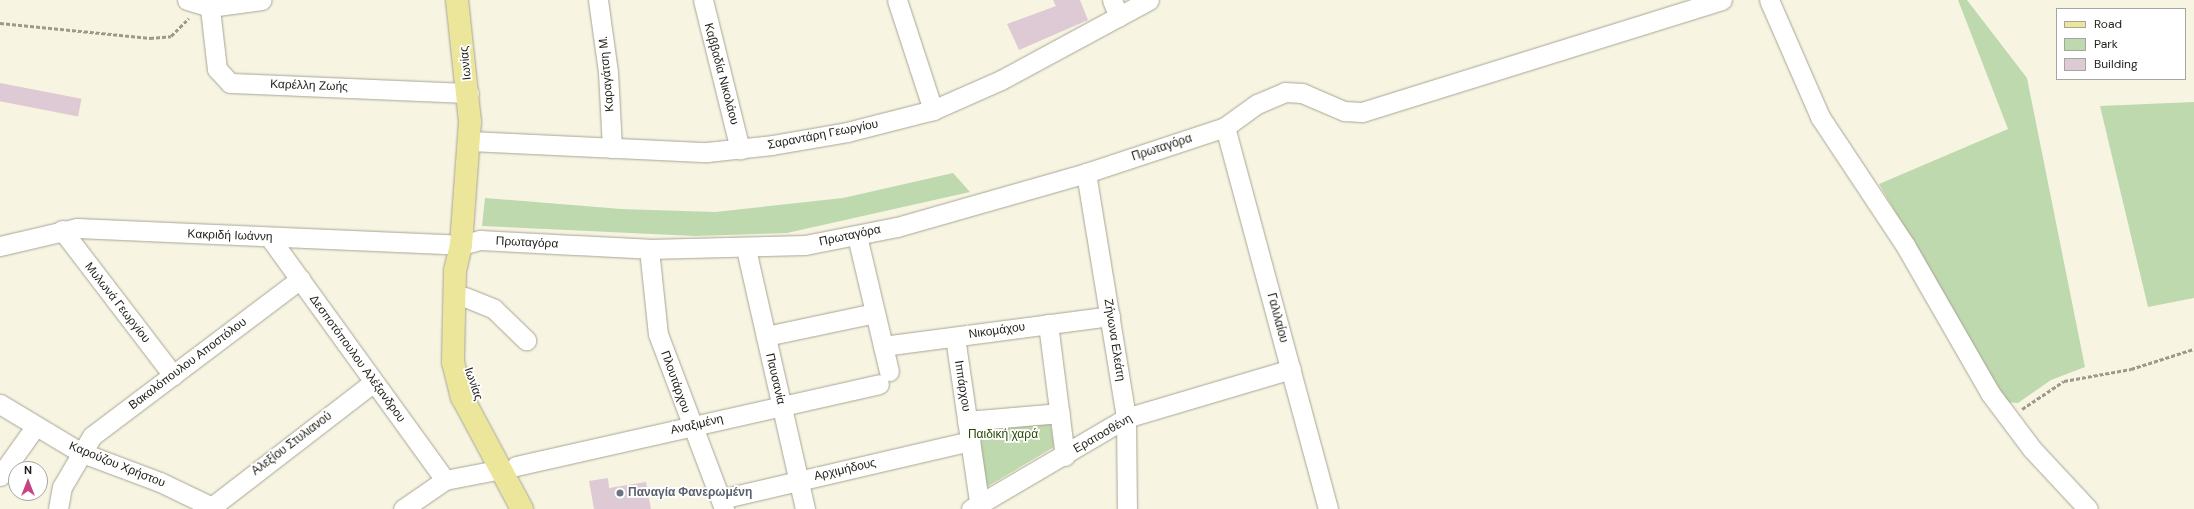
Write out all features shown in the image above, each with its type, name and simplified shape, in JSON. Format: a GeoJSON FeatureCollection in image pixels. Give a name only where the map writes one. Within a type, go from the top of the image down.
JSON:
{"type":"FeatureCollection","features":[{"type":"Feature","properties":{"kind":"main road","name":"Ιωνίας"},"geometry":{"type":"LineString","coordinates":[[457,0],[469,93],[469,147],[461,245],[455,271],[453,348],[456,379],[468,409],[537,509]]}},
{"type":"Feature","properties":{"kind":"main road","name":"Ιωνίας"},"geometry":{"type":"LineString","coordinates":[[461,245],[465,297],[468,376],[509,467],[522,509]]}},
{"type":"Feature","properties":{"kind":"street"},"geometry":{"type":"LineString","coordinates":[[201,3],[262,0]]}},
{"type":"Feature","properties":{"kind":"street","name":"Καραγάτση Μ."},"geometry":{"type":"LineString","coordinates":[[598,0],[608,72],[612,148]]}},
{"type":"Feature","properties":{"kind":"street","name":"Καββαδία Νικολάου"},"geometry":{"type":"LineString","coordinates":[[703,0],[740,148]]}},
{"type":"Feature","properties":{"kind":"street"},"geometry":{"type":"LineString","coordinates":[[897,0],[932,110]]}},
{"type":"Feature","properties":{"kind":"street","name":"Σαραντάρη Γεωργίου"},"geometry":{"type":"LineString","coordinates":[[469,147],[612,148],[669,152],[740,148],[847,132],[932,110],[1001,80],[1115,8],[1149,0]]}},
{"type":"Feature","properties":{"kind":"street","name":"Πρωταγόρα"},"geometry":{"type":"LineString","coordinates":[[461,245],[480,240],[649,249],[746,249],[805,245],[857,236],[1086,172],[1225,127],[1257,104],[1285,92],[1302,93],[1344,111],[1362,112],[1386,106],[1722,0]]}},
{"type":"Feature","properties":{"kind":"street"},"geometry":{"type":"LineString","coordinates":[[1769,0],[1824,123],[1905,245],[1972,363],[2009,419],[2088,509]]}},
{"type":"Feature","properties":{"kind":"street","name":"Καρέλλη Ζωής"},"geometry":{"type":"LineString","coordinates":[[201,3],[217,69],[230,83],[469,93]]}},
{"type":"Feature","properties":{"kind":"street","name":"Γαλιλαίου"},"geometry":{"type":"LineString","coordinates":[[1225,127],[1328,509]]}},
{"type":"Feature","properties":{"kind":"street","name":"Ζήνωνα Ελεάτη"},"geometry":{"type":"LineString","coordinates":[[1086,172],[1126,418],[1127,509]]}},
{"type":"Feature","properties":{"kind":"street","name":"Κακριδή Ιωάννη"},"geometry":{"type":"LineString","coordinates":[[0,246],[62,230],[97,229],[270,238],[461,245]]}},
{"type":"Feature","properties":{"kind":"street","name":"Μυλωνά Γεωργίου"},"geometry":{"type":"LineString","coordinates":[[62,230],[173,375]]}},
{"type":"Feature","properties":{"kind":"street"},"geometry":{"type":"LineString","coordinates":[[857,236],[884,346]]}},
{"type":"Feature","properties":{"kind":"street","name":"Δεσποτόπουλου Αλέξανδρου"},"geometry":{"type":"LineString","coordinates":[[270,238],[445,480]]}},
{"type":"Feature","properties":{"kind":"street","name":"Πλουτάρχου"},"geometry":{"type":"LineString","coordinates":[[649,249],[658,334],[691,427],[722,504]]}},
{"type":"Feature","properties":{"kind":"street","name":"Παυσανία"},"geometry":{"type":"LineString","coordinates":[[746,249],[805,509]]}},
{"type":"Feature","properties":{"kind":"street","name":"Βακαλόπουλου Αποστόλου"},"geometry":{"type":"LineString","coordinates":[[58,509],[62,487],[80,452],[92,436],[300,279]]}},
{"type":"Feature","properties":{"kind":"street"},"geometry":{"type":"LineString","coordinates":[[465,297],[494,308],[526,340]]}},
{"type":"Feature","properties":{"kind":"street"},"geometry":{"type":"LineString","coordinates":[[766,336],[876,313]]}},
{"type":"Feature","properties":{"kind":"street","name":"Νικομάχου"},"geometry":{"type":"LineString","coordinates":[[884,346],[1110,316]]}},
{"type":"Feature","properties":{"kind":"street"},"geometry":{"type":"LineString","coordinates":[[1048,324],[1065,456]]}},
{"type":"Feature","properties":{"kind":"street","name":"Ιππάρχου"},"geometry":{"type":"LineString","coordinates":[[955,337],[970,442],[977,508]]}},
{"type":"Feature","properties":{"kind":"street","name":"Αναξιμένη"},"geometry":{"type":"LineString","coordinates":[[445,480],[782,406],[884,377],[884,346]]}},
{"type":"Feature","properties":{"kind":"street","name":"Ερατοσθένη"},"geometry":{"type":"LineString","coordinates":[[977,508],[1126,418],[1291,369]]}},
{"type":"Feature","properties":{"kind":"street","name":"Αλεξίου Στυλιανού"},"geometry":{"type":"LineString","coordinates":[[211,508],[374,382]]}},
{"type":"Feature","properties":{"kind":"street","name":"Καρούζου Χρήστου"},"geometry":{"type":"LineString","coordinates":[[0,404],[35,427],[80,452],[160,482],[211,508]]}},
{"type":"Feature","properties":{"kind":"street"},"geometry":{"type":"LineString","coordinates":[[967,421],[1060,413]]}},
{"type":"Feature","properties":{"kind":"street"},"geometry":{"type":"LineString","coordinates":[[0,476],[35,427]]}},
{"type":"Feature","properties":{"kind":"street","name":"Αρχιμήδους"},"geometry":{"type":"LineString","coordinates":[[722,504],[799,481],[970,442]]}},
{"type":"Feature","properties":{"kind":"street"},"geometry":{"type":"LineString","coordinates":[[403,509],[445,480]]}},
{"type":"Feature","properties":{"kind":"path"},"geometry":{"type":"LineString","coordinates":[[0,23],[150,38],[177,32],[201,3]]}},
{"type":"Feature","properties":{"kind":"path"},"geometry":{"type":"LineString","coordinates":[[2009,419],[2064,381],[2131,369],[2194,349]]}},
{"type":"Feature","properties":{"kind":"green space"},"geometry":{"type":"Polygon","coordinates":[[[1958,0],[1967,0],[2027,78],[2085,367],[2051,380],[2018,403],[2006,402],[1879,184],[2008,129],[1958,0]]]}},
{"type":"Feature","properties":{"kind":"green space"},"geometry":{"type":"Polygon","coordinates":[[[2194,102],[2194,298],[2148,307],[2100,106],[2194,102]]]}},
{"type":"Feature","properties":{"kind":"green space"},"geometry":{"type":"Polygon","coordinates":[[[953,173],[970,192],[787,233],[695,236],[482,226],[485,198],[621,209],[715,212],[843,198],[953,173]]]}},
{"type":"Feature","properties":{"kind":"green space","name":"Παιδική χαρά"},"geometry":{"type":"Polygon","coordinates":[[[1050,418],[1054,447],[985,488],[976,424],[1050,418]]]}},
{"type":"Feature","properties":{"kind":"building"},"geometry":{"type":"Polygon","coordinates":[[[1053,0],[1080,0],[1088,20],[1019,50],[1007,24],[1056,6],[1053,0]]]}},
{"type":"Feature","properties":{"kind":"building"},"geometry":{"type":"Polygon","coordinates":[[[0,83],[81,99],[78,117],[0,101],[0,83]]]}},
{"type":"Feature","properties":{"kind":"building","name":"Παναγία Φανερωμένη"},"geometry":{"type":"Polygon","coordinates":[[[608,478],[609,488],[646,482],[651,509],[594,509],[589,481],[608,478]]]}},
{"type":"Feature","properties":{"kind":"place","name":"Παναγία Φανερωμένη"},"geometry":{"type":"Point","coordinates":[620,493]}}]}
